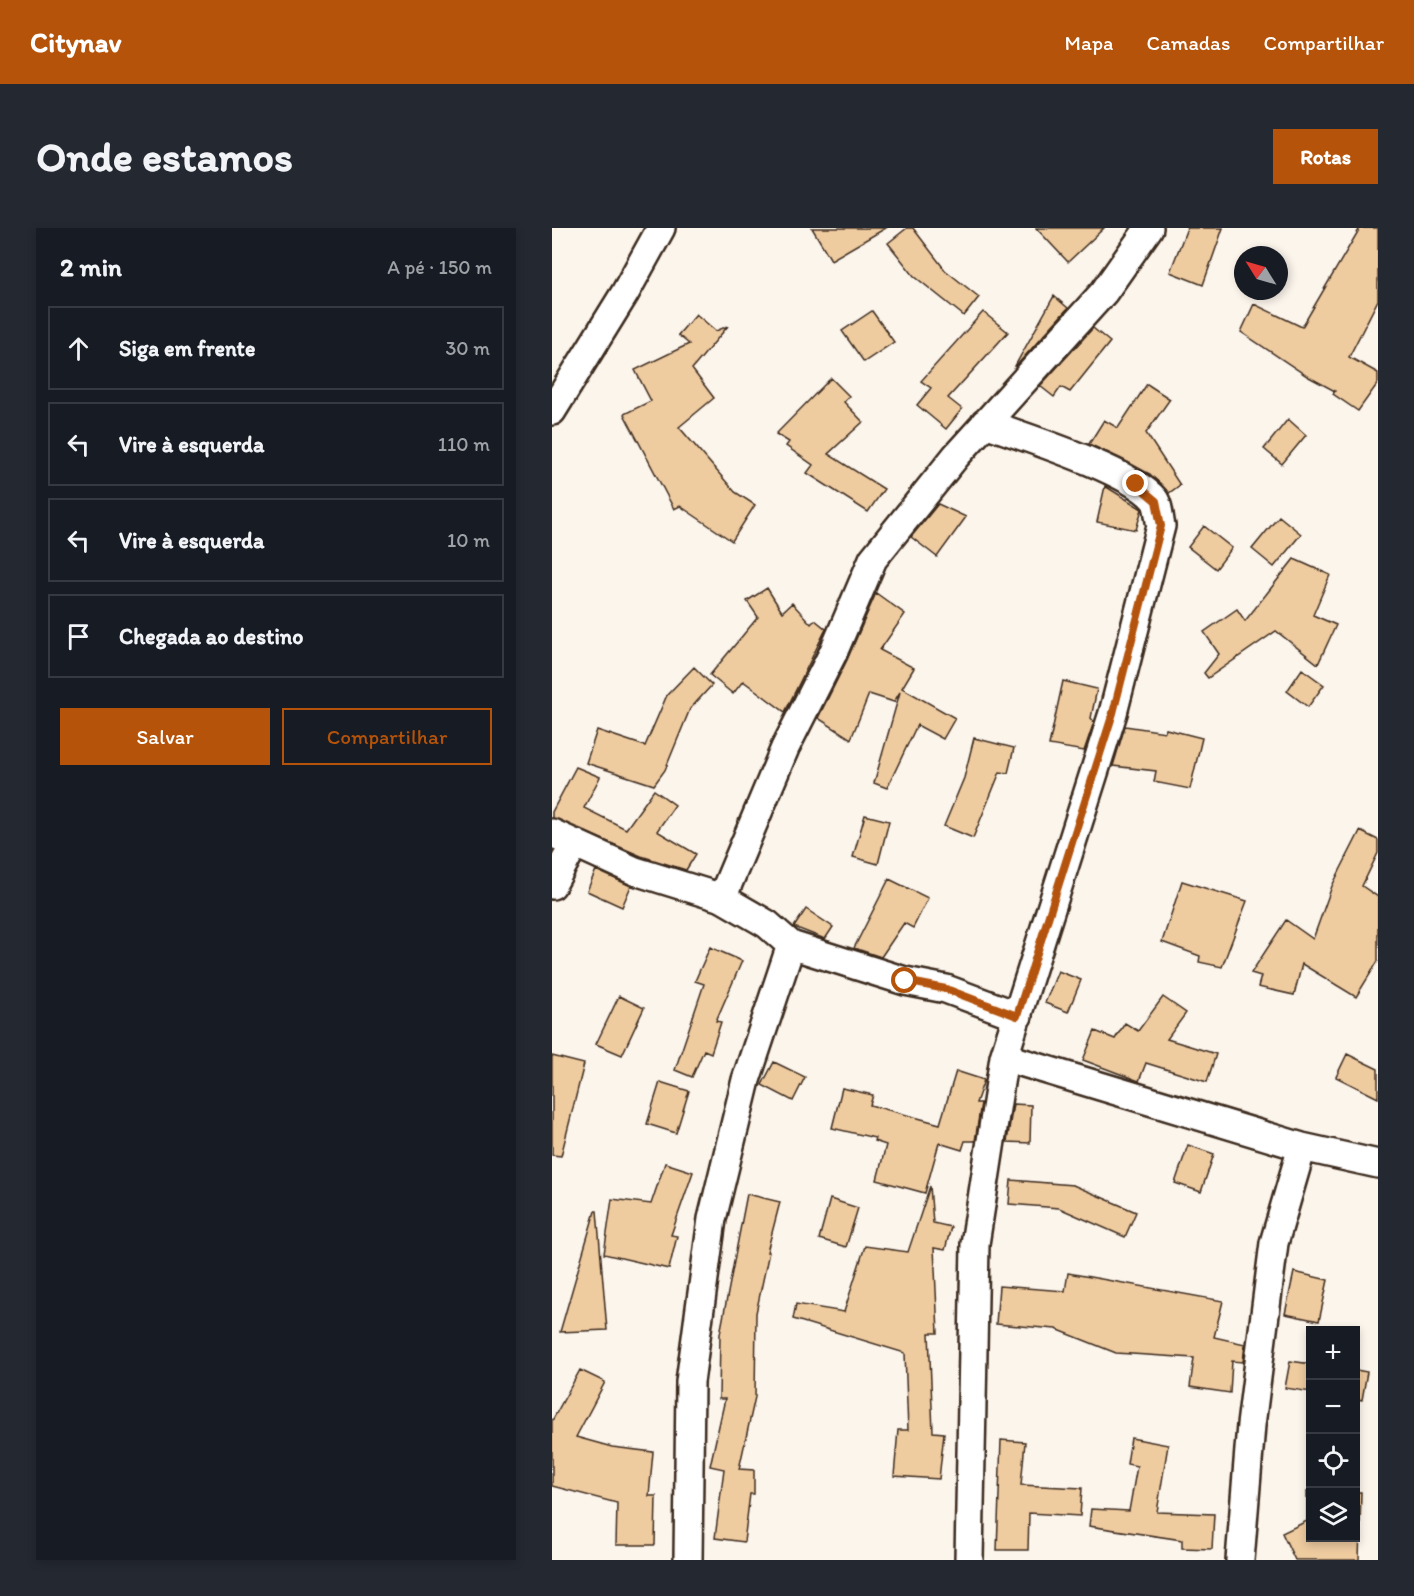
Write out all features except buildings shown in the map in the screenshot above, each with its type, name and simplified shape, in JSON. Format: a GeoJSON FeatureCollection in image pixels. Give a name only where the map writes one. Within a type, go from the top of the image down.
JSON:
{"type":"FeatureCollection","features":[{"type":"Feature","properties":{"kind":"street"},"geometry":{"type":"LineString","coordinates":[[552,411],[625,293],[661,228]]}},
{"type":"Feature","properties":{"kind":"street"},"geometry":{"type":"LineString","coordinates":[[722,898],[785,747],[833,653],[873,559],[985,423],[1104,292],[1149,228]]}},
{"type":"Feature","properties":{"kind":"street"},"geometry":{"type":"LineString","coordinates":[[969,1560],[975,1244],[1004,1057],[1113,713],[1161,526],[1156,501],[1136,484],[1074,455],[985,423]]}},
{"type":"Feature","properties":{"kind":"street"},"geometry":{"type":"LineString","coordinates":[[552,885],[563,838],[635,871],[722,898],[767,924],[791,945],[905,981],[946,989],[1017,1016]]}},
{"type":"Feature","properties":{"kind":"street"},"geometry":{"type":"LineString","coordinates":[[688,1560],[690,1382],[712,1219],[746,1080],[791,945]]}},
{"type":"Feature","properties":{"kind":"street"},"geometry":{"type":"LineString","coordinates":[[1004,1057],[1302,1147],[1378,1164]]}},
{"type":"Feature","properties":{"kind":"street"},"geometry":{"type":"LineString","coordinates":[[1240,1560],[1251,1425],[1274,1243],[1302,1147]]}},
{"type":"Feature","properties":{"kind":"route"},"geometry":{"type":"LineString","coordinates":[[905,981],[946,989],[1017,1016],[1113,713],[1161,526],[1156,501],[1136,484]]}}]}
